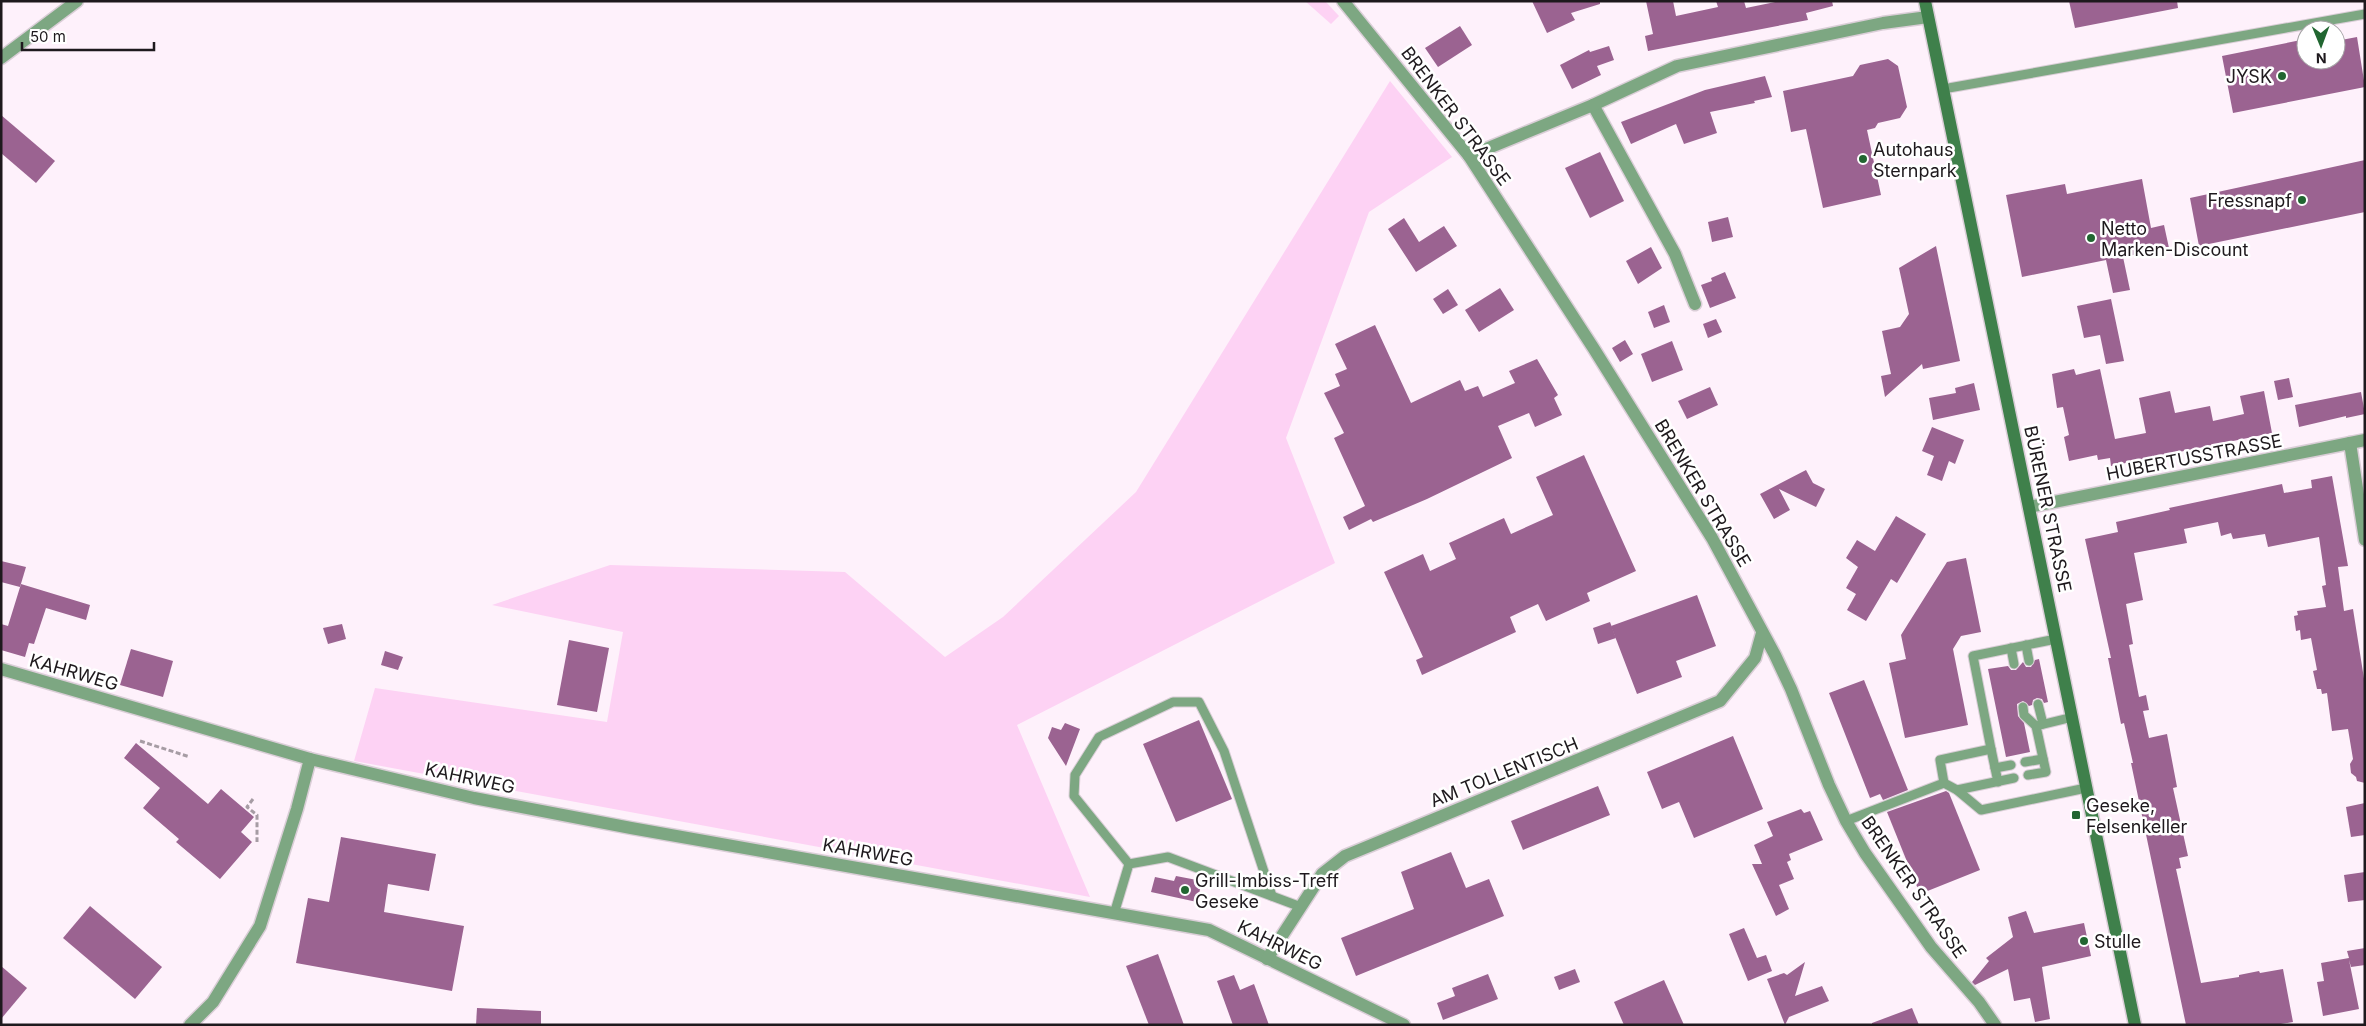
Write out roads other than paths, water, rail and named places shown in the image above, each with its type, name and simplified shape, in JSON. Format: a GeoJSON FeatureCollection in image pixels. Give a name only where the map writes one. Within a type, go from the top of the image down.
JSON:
{"type":"FeatureCollection","features":[{"type":"Feature","properties":{"kind":"main road","name":"BÜRENER STRASSE"},"geometry":{"type":"LineString","coordinates":[[1925,1],[2135,1025]]}},
{"type":"Feature","properties":{"kind":"street"},"geometry":{"type":"LineString","coordinates":[[1,58],[77,1]]}},
{"type":"Feature","properties":{"kind":"street","name":"BRENKER STRASSE"},"geometry":{"type":"LineString","coordinates":[[1348,3],[1469,156],[1712,538],[1791,689],[1829,785],[1846,821],[1865,853],[1931,947],[1979,1002],[1995,1025]]}},
{"type":"Feature","properties":{"kind":"street"},"geometry":{"type":"LineString","coordinates":[[1469,156],[1593,105],[1677,66],[1875,25],[1928,17]]}},
{"type":"Feature","properties":{"kind":"street"},"geometry":{"type":"LineString","coordinates":[[1593,105],[1675,254],[1694,304]]}},
{"type":"Feature","properties":{"kind":"street","name":"HUBERTUSSTRASSE"},"geometry":{"type":"LineString","coordinates":[[2029,507],[2365,440]]}},
{"type":"Feature","properties":{"kind":"street"},"geometry":{"type":"LineString","coordinates":[[2350,443],[2365,540]]}},
{"type":"Feature","properties":{"kind":"street","name":"AM TOLLENTISCH"},"geometry":{"type":"LineString","coordinates":[[1267,958],[1322,874],[1345,856],[1720,701],[1755,658],[1762,632]]}},
{"type":"Feature","properties":{"kind":"street","name":"KAHRWEG"},"geometry":{"type":"LineString","coordinates":[[1,669],[310,759],[474,798],[631,828],[1209,930],[1404,1025]]}},
{"type":"Feature","properties":{"kind":"street"},"geometry":{"type":"LineString","coordinates":[[190,1025],[213,1002],[260,926],[297,809],[310,759]]}},
{"type":"Feature","properties":{"kind":"lane"},"geometry":{"type":"LineString","coordinates":[[1943,89],[2365,14]]}},
{"type":"Feature","properties":{"kind":"lane"},"geometry":{"type":"LineString","coordinates":[[1998,782],[1973,656],[2056,639]]}},
{"type":"Feature","properties":{"kind":"lane"},"geometry":{"type":"LineString","coordinates":[[2026,645],[2029,661]]}},
{"type":"Feature","properties":{"kind":"lane"},"geometry":{"type":"LineString","coordinates":[[2011,648],[2014,664]]}},
{"type":"Feature","properties":{"kind":"lane"},"geometry":{"type":"LineString","coordinates":[[1129,864],[1074,796],[1075,775],[1099,737],[1173,702],[1199,702],[1224,751],[1272,896]]}},
{"type":"Feature","properties":{"kind":"lane"},"geometry":{"type":"LineString","coordinates":[[2028,775],[2046,772],[2038,704]]}},
{"type":"Feature","properties":{"kind":"lane"},"geometry":{"type":"LineString","coordinates":[[2023,707],[2024,715],[2039,725],[2073,717]]}},
{"type":"Feature","properties":{"kind":"lane"},"geometry":{"type":"LineString","coordinates":[[1944,783],[1940,760],[1991,749]]}},
{"type":"Feature","properties":{"kind":"lane"},"geometry":{"type":"LineString","coordinates":[[2025,762],[2043,759]]}},
{"type":"Feature","properties":{"kind":"lane"},"geometry":{"type":"LineString","coordinates":[[1995,768],[2011,765]]}},
{"type":"Feature","properties":{"kind":"lane"},"geometry":{"type":"LineString","coordinates":[[1957,790],[2014,778]]}},
{"type":"Feature","properties":{"kind":"lane"},"geometry":{"type":"LineString","coordinates":[[1846,821],[1944,783],[1957,790],[1981,810],[2086,788]]}},
{"type":"Feature","properties":{"kind":"lane"},"geometry":{"type":"LineString","coordinates":[[1129,864],[1168,857],[1301,906]]}},
{"type":"Feature","properties":{"kind":"lane"},"geometry":{"type":"LineString","coordinates":[[1114,914],[1129,864]]}},
{"type":"Feature","properties":{"kind":"place","name":"JYSK"},"geometry":{"type":"Point","coordinates":[2282,76]}},
{"type":"Feature","properties":{"kind":"place","name":"Autohaus Sternpark"},"geometry":{"type":"Point","coordinates":[1863,159]}},
{"type":"Feature","properties":{"kind":"place","name":"Fressnapf"},"geometry":{"type":"Point","coordinates":[2302,200]}},
{"type":"Feature","properties":{"kind":"place","name":"Netto Marken-Discount"},"geometry":{"type":"Point","coordinates":[2091,238]}},
{"type":"Feature","properties":{"kind":"place","name":"Geseke, Felsenkeller"},"geometry":{"type":"Point","coordinates":[2076,815]}},
{"type":"Feature","properties":{"kind":"place","name":"Grill-Imbiss-Treff Geseke"},"geometry":{"type":"Point","coordinates":[1185,890]}},
{"type":"Feature","properties":{"kind":"place","name":"Stulle"},"geometry":{"type":"Point","coordinates":[2084,941]}}]}
